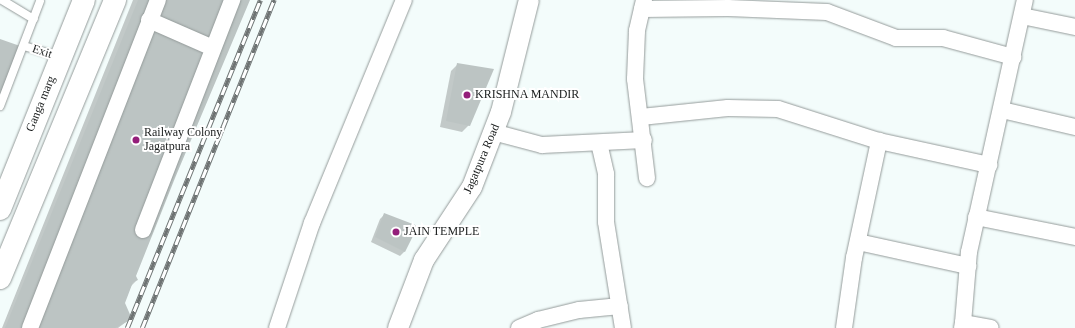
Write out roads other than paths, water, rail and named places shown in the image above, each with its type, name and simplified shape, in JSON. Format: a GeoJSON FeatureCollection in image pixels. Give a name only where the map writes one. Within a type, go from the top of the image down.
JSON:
{"type":"FeatureCollection","features":[{"type":"Feature","properties":{"kind":"main road","name":"Ganga marg"},"geometry":{"type":"LineString","coordinates":[[0,208],[84,0]]}},
{"type":"Feature","properties":{"kind":"main road"},"geometry":{"type":"LineString","coordinates":[[0,278],[115,0]]}},
{"type":"Feature","properties":{"kind":"street"},"geometry":{"type":"LineString","coordinates":[[30,328],[158,0]]}},
{"type":"Feature","properties":{"kind":"street"},"geometry":{"type":"LineString","coordinates":[[143,230],[232,0]]}},
{"type":"Feature","properties":{"kind":"street"},"geometry":{"type":"LineString","coordinates":[[277,328],[312,223],[404,0]]}},
{"type":"Feature","properties":{"kind":"street","name":"Jagatpura Road"},"geometry":{"type":"LineString","coordinates":[[398,328],[424,260],[472,187],[501,112],[528,0]]}},
{"type":"Feature","properties":{"kind":"street"},"geometry":{"type":"LineString","coordinates":[[991,328],[962,325],[968,266],[976,217],[1002,110],[1025,0]]}},
{"type":"Feature","properties":{"kind":"street"},"geometry":{"type":"LineString","coordinates":[[647,178],[644,140],[635,79],[637,31],[643,5],[827,12],[896,38],[943,38],[1013,57]]}},
{"type":"Feature","properties":{"kind":"street"},"geometry":{"type":"LineString","coordinates":[[1022,16],[1075,27]]}},
{"type":"Feature","properties":{"kind":"street"},"geometry":{"type":"LineString","coordinates":[[149,20],[206,45]]}},
{"type":"Feature","properties":{"kind":"street"},"geometry":{"type":"LineString","coordinates":[[641,117],[728,108],[778,109],[879,141],[989,165]]}},
{"type":"Feature","properties":{"kind":"street"},"geometry":{"type":"LineString","coordinates":[[1002,110],[1075,128]]}},
{"type":"Feature","properties":{"kind":"street"},"geometry":{"type":"LineString","coordinates":[[493,132],[542,145],[644,140]]}},
{"type":"Feature","properties":{"kind":"street"},"geometry":{"type":"LineString","coordinates":[[844,328],[858,242],[879,141]]}},
{"type":"Feature","properties":{"kind":"street"},"geometry":{"type":"LineString","coordinates":[[599,143],[606,174],[606,222],[623,328]]}},
{"type":"Feature","properties":{"kind":"street"},"geometry":{"type":"LineString","coordinates":[[976,217],[1075,237]]}},
{"type":"Feature","properties":{"kind":"street"},"geometry":{"type":"LineString","coordinates":[[858,242],[968,266]]}},
{"type":"Feature","properties":{"kind":"street"},"geometry":{"type":"LineString","coordinates":[[519,328],[538,320],[580,310],[620,306]]}},
{"type":"Feature","properties":{"kind":"lane"},"geometry":{"type":"LineString","coordinates":[[1,0],[34,19]]}},
{"type":"Feature","properties":{"kind":"lane"},"geometry":{"type":"LineString","coordinates":[[0,106],[40,1]]}},
{"type":"Feature","properties":{"kind":"lane","name":"Exit"},"geometry":{"type":"LineString","coordinates":[[24,46],[60,58]]}},
{"type":"Feature","properties":{"kind":"railway"},"geometry":{"type":"LineString","coordinates":[[127,328],[260,0]]}},
{"type":"Feature","properties":{"kind":"railway"},"geometry":{"type":"LineString","coordinates":[[142,328],[274,0]]}},
{"type":"Feature","properties":{"kind":"place","name":"KRISHNA MANDIR"},"geometry":{"type":"Point","coordinates":[467,95]}},
{"type":"Feature","properties":{"kind":"place","name":"Railway Colony Jagatpura"},"geometry":{"type":"Point","coordinates":[136,140]}},
{"type":"Feature","properties":{"kind":"place","name":"JAIN TEMPLE"},"geometry":{"type":"Point","coordinates":[396,232]}}]}
